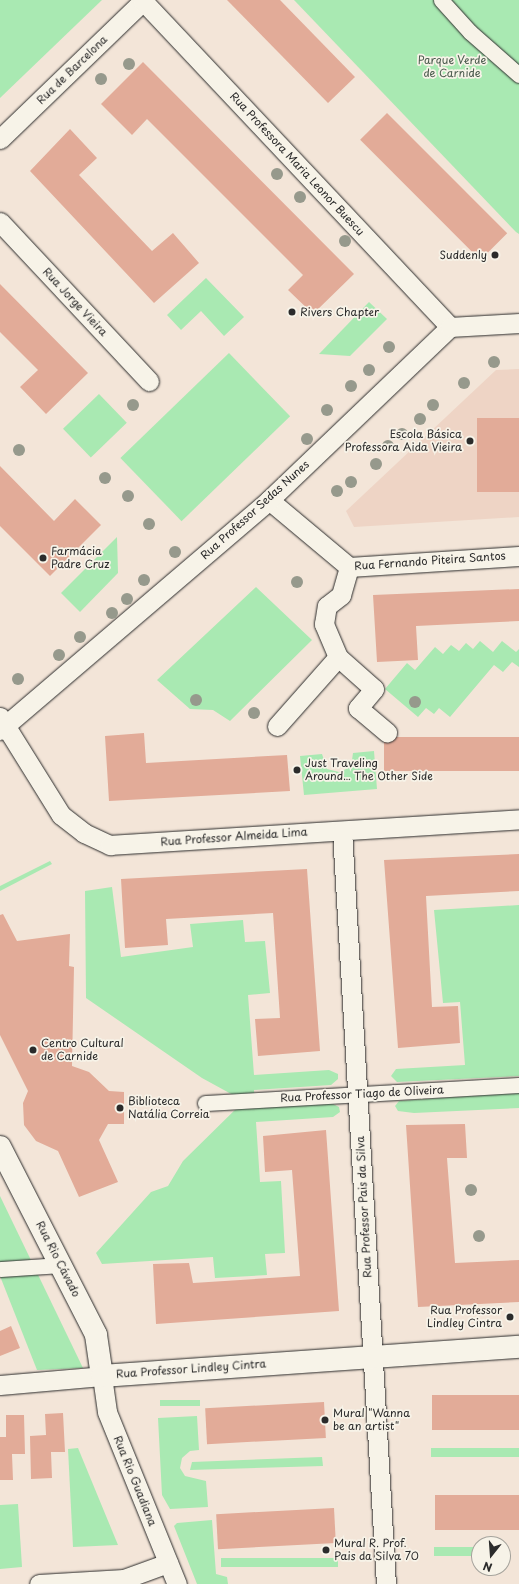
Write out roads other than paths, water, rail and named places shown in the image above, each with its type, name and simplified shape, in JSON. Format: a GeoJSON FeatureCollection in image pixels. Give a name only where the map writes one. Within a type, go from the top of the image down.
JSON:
{"type":"FeatureCollection","features":[{"type":"Feature","properties":{"kind":"street"},"geometry":{"type":"LineString","coordinates":[[441,0],[470,32],[519,75]]}},
{"type":"Feature","properties":{"kind":"street","name":"Rua de Barcelona"},"geometry":{"type":"LineString","coordinates":[[0,139],[143,1]]}},
{"type":"Feature","properties":{"kind":"street","name":"Rua Professora Maria Leonor Buescu"},"geometry":{"type":"LineString","coordinates":[[143,1],[450,327]]}},
{"type":"Feature","properties":{"kind":"street","name":"Rua Jorge Vieira"},"geometry":{"type":"LineString","coordinates":[[0,222],[149,381]]}},
{"type":"Feature","properties":{"kind":"street"},"geometry":{"type":"LineString","coordinates":[[450,327],[519,323]]}},
{"type":"Feature","properties":{"kind":"street","name":"Rua Professor Sedas Nunes"},"geometry":{"type":"LineString","coordinates":[[2,725],[269,500],[450,327]]}},
{"type":"Feature","properties":{"kind":"street","name":"Rua Fernando Piteira Santos"},"geometry":{"type":"LineString","coordinates":[[269,500],[349,567],[519,556]]}},
{"type":"Feature","properties":{"kind":"street"},"geometry":{"type":"LineString","coordinates":[[349,567],[341,595],[327,606],[324,624],[338,657],[374,689],[358,708],[387,732]]}},
{"type":"Feature","properties":{"kind":"street"},"geometry":{"type":"LineString","coordinates":[[277,726],[338,657]]}},
{"type":"Feature","properties":{"kind":"street","name":"Rua Professor Almeida Lima"},"geometry":{"type":"LineString","coordinates":[[2,725],[61,815],[84,833],[110,845],[519,820]]}},
{"type":"Feature","properties":{"kind":"street","name":"Rua Professor Pais da Silva"},"geometry":{"type":"LineString","coordinates":[[342,830],[386,1584]]}},
{"type":"Feature","properties":{"kind":"street","name":"Rua Professor Tiago de Oliveira"},"geometry":{"type":"LineString","coordinates":[[205,1103],[519,1085]]}},
{"type":"Feature","properties":{"kind":"street","name":"Rua Rio Cávado"},"geometry":{"type":"LineString","coordinates":[[0,1147],[96,1335],[102,1376]]}},
{"type":"Feature","properties":{"kind":"street"},"geometry":{"type":"LineString","coordinates":[[0,1269],[61,1265]]}},
{"type":"Feature","properties":{"kind":"street","name":"Rua Professor Lindley Cintra"},"geometry":{"type":"LineString","coordinates":[[102,1376],[519,1347]]}},
{"type":"Feature","properties":{"kind":"street"},"geometry":{"type":"LineString","coordinates":[[0,1385],[102,1376]]}},
{"type":"Feature","properties":{"kind":"street","name":"Rua Rio Guadiana"},"geometry":{"type":"LineString","coordinates":[[102,1376],[107,1412],[176,1584]]}},
{"type":"Feature","properties":{"kind":"street"},"geometry":{"type":"LineString","coordinates":[[39,1584],[124,1579],[168,1563]]}},
{"type":"Feature","properties":{"kind":"place","name":"Suddenly"},"geometry":{"type":"Point","coordinates":[495,255]}},
{"type":"Feature","properties":{"kind":"place","name":"Rivers Chapter"},"geometry":{"type":"Point","coordinates":[292,312]}},
{"type":"Feature","properties":{"kind":"place","name":"Escola Básica Professora Aida Vieira"},"geometry":{"type":"Point","coordinates":[470,441]}},
{"type":"Feature","properties":{"kind":"place","name":"Farmácia Padre Cruz"},"geometry":{"type":"Point","coordinates":[43,558]}},
{"type":"Feature","properties":{"kind":"place","name":"Just Traveling Around… The Other Side"},"geometry":{"type":"Point","coordinates":[297,770]}},
{"type":"Feature","properties":{"kind":"place","name":"Centro Cultural de Carnide"},"geometry":{"type":"Point","coordinates":[33,1050]}},
{"type":"Feature","properties":{"kind":"place","name":"Biblioteca Natália Correia"},"geometry":{"type":"Point","coordinates":[120,1108]}},
{"type":"Feature","properties":{"kind":"place","name":"Rua Professor Lindley Cintra"},"geometry":{"type":"Point","coordinates":[510,1317]}},
{"type":"Feature","properties":{"kind":"place","name":"Mural \"Wanna be an artist\""},"geometry":{"type":"Point","coordinates":[325,1420]}},
{"type":"Feature","properties":{"kind":"place","name":"Mural R. Prof. Pais da Silva 70"},"geometry":{"type":"Point","coordinates":[326,1550]}},
{"type":"Feature","properties":{"kind":"park label","name":"Parque Verde de Carnide"},"geometry":{"type":"Point","coordinates":[452,67]}}]}
